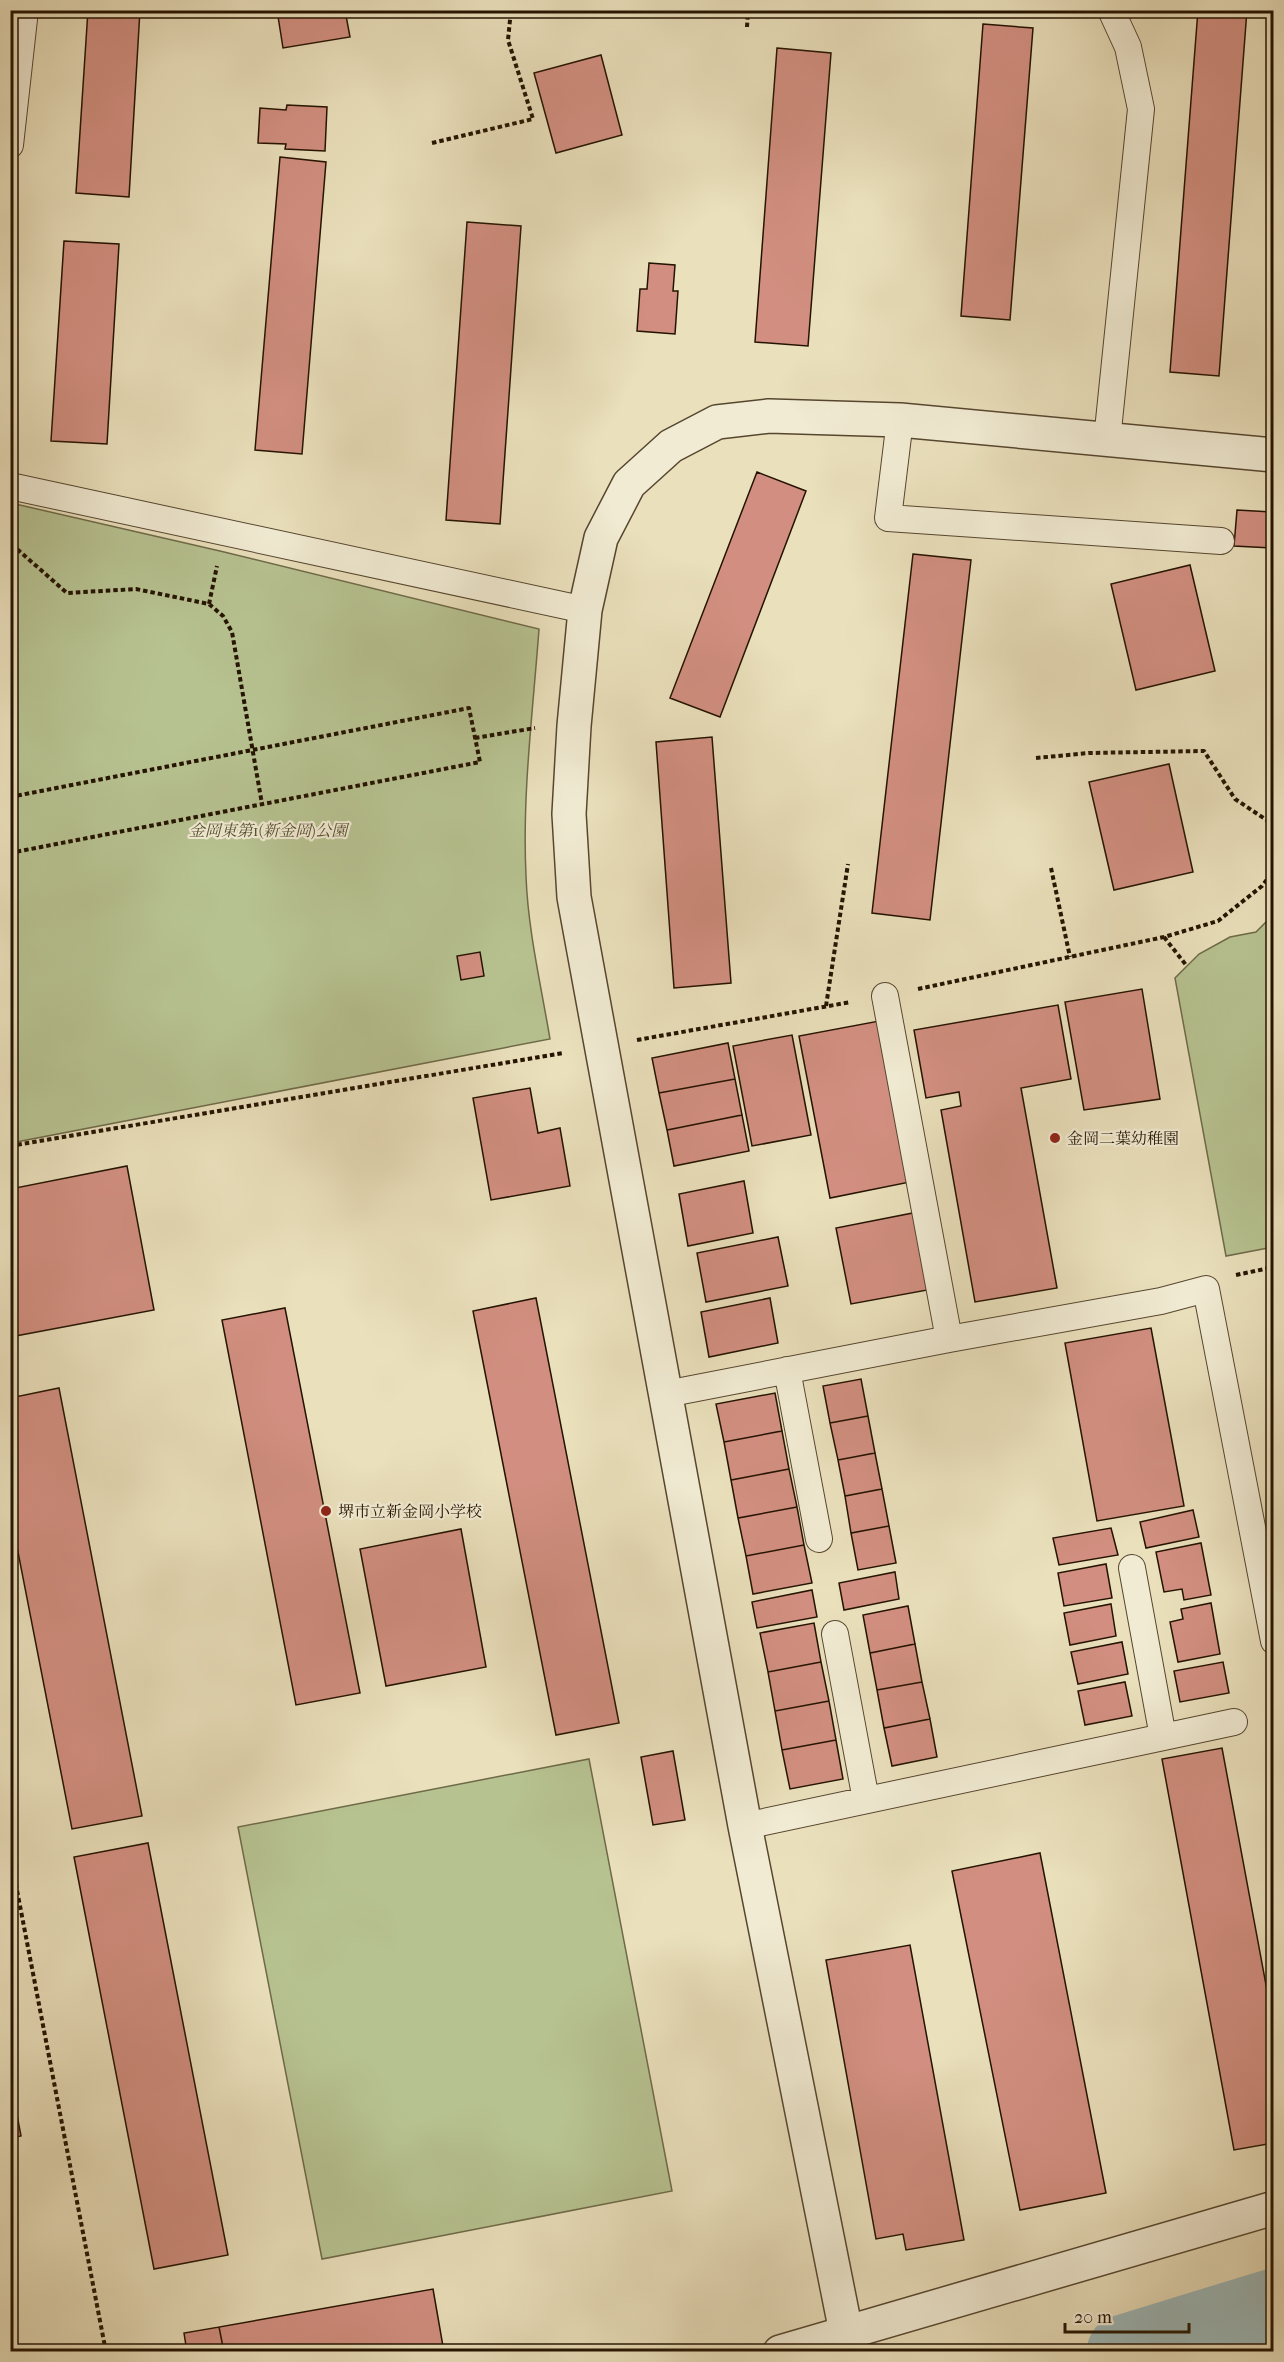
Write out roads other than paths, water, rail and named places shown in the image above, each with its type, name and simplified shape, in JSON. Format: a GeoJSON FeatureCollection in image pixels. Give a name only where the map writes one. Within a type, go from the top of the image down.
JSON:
{"type":"FeatureCollection","features":[{"type":"Feature","properties":{"kind":"street"},"geometry":{"type":"LineString","coordinates":[[846,2332],[745,1826],[574,897],[569,814],[574,726],[585,610],[601,538],[629,484],[672,446],[717,422],[769,416],[900,420],[1274,455]]}},
{"type":"Feature","properties":{"kind":"street"},"geometry":{"type":"LineString","coordinates":[[780,2352],[1274,2208]]}},
{"type":"Feature","properties":{"kind":"lane"},"geometry":{"type":"LineString","coordinates":[[10,145],[25,10]]}},
{"type":"Feature","properties":{"kind":"lane"},"geometry":{"type":"LineString","coordinates":[[1107,440],[1141,109],[1128,47],[1110,10]]}},
{"type":"Feature","properties":{"kind":"lane"},"geometry":{"type":"LineString","coordinates":[[900,420],[888,518],[1221,541]]}},
{"type":"Feature","properties":{"kind":"lane"},"geometry":{"type":"LineString","coordinates":[[10,486],[585,610]]}},
{"type":"Feature","properties":{"kind":"lane"},"geometry":{"type":"LineString","coordinates":[[885,996],[950,1339]]}},
{"type":"Feature","properties":{"kind":"lane"},"geometry":{"type":"LineString","coordinates":[[666,1394],[1161,1301],[1206,1289],[1274,1641]]}},
{"type":"Feature","properties":{"kind":"lane"},"geometry":{"type":"LineString","coordinates":[[787,1370],[819,1539]]}},
{"type":"Feature","properties":{"kind":"lane"},"geometry":{"type":"LineString","coordinates":[[1132,1568],[1163,1737]]}},
{"type":"Feature","properties":{"kind":"lane"},"geometry":{"type":"LineString","coordinates":[[835,1634],[866,1800]]}},
{"type":"Feature","properties":{"kind":"lane"},"geometry":{"type":"LineString","coordinates":[[745,1826],[1234,1722]]}},
{"type":"Feature","properties":{"kind":"waterway"},"geometry":{"type":"LineString","coordinates":[[1124,2352],[1274,2306]]}},
{"type":"Feature","properties":{"kind":"place","name":"金岡二葉幼稚園"},"geometry":{"type":"Point","coordinates":[1055,1138]}},
{"type":"Feature","properties":{"kind":"place","name":"堺市立新金岡小学校"},"geometry":{"type":"Point","coordinates":[326,1511]}},
{"type":"Feature","properties":{"kind":"park label","name":"金岡東第1(新金岡)公園"},"geometry":{"type":"Point","coordinates":[268,830]}}]}
